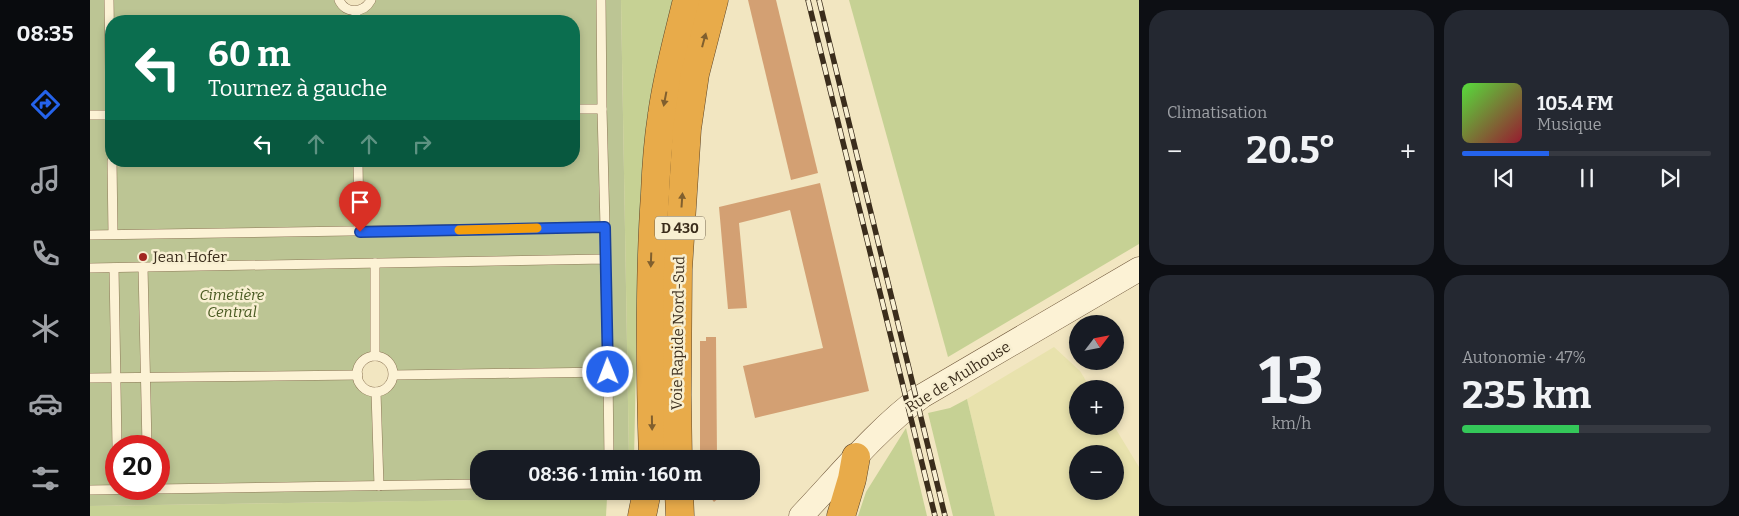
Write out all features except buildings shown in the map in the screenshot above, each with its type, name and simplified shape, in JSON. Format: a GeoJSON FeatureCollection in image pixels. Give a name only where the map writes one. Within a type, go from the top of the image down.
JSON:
{"type":"FeatureCollection","features":[{"type":"Feature","properties":{"kind":"highway","name":"Voie Rapide Nord-Sud"},"geometry":{"type":"LineString","coordinates":[[653,450],[651,272],[656,180],[662,115],[673,55],[687,0]]}},
{"type":"Feature","properties":{"kind":"highway","name":"Voie Rapide Nord-Sud"},"geometry":{"type":"LineString","coordinates":[[678,450],[678,269],[687,129],[695,74],[714,0]]}},
{"type":"Feature","properties":{"kind":"highway"},"geometry":{"type":"LineString","coordinates":[[842,516],[856,457]]}},
{"type":"Feature","properties":{"kind":"highway"},"geometry":{"type":"LineString","coordinates":[[642,516],[645,500]]}},
{"type":"Feature","properties":{"kind":"highway"},"geometry":{"type":"LineString","coordinates":[[653,500],[654,516]]}},
{"type":"Feature","properties":{"kind":"highway"},"geometry":{"type":"LineString","coordinates":[[679,500],[680,516]]}},
{"type":"Feature","properties":{"kind":"main road","name":"Rue de Mulhouse"},"geometry":{"type":"LineString","coordinates":[[801,516],[884,427],[922,396],[1139,269]]}},
{"type":"Feature","properties":{"kind":"lane"},"geometry":{"type":"LineString","coordinates":[[109,0],[109,15]]}},
{"type":"Feature","properties":{"kind":"lane"},"geometry":{"type":"LineString","coordinates":[[339,0],[347,9],[356,11],[364,9],[371,0]]}},
{"type":"Feature","properties":{"kind":"lane"},"geometry":{"type":"LineString","coordinates":[[601,0],[609,450]]}},
{"type":"Feature","properties":{"kind":"lane"},"geometry":{"type":"LineString","coordinates":[[580,109],[602,108]]}},
{"type":"Feature","properties":{"kind":"lane"},"geometry":{"type":"LineString","coordinates":[[90,115],[105,115]]}},
{"type":"Feature","properties":{"kind":"lane"},"geometry":{"type":"LineString","coordinates":[[112,167],[113,234]]}},
{"type":"Feature","properties":{"kind":"lane"},"geometry":{"type":"LineString","coordinates":[[358,167],[360,232]]}},
{"type":"Feature","properties":{"kind":"lane"},"geometry":{"type":"LineString","coordinates":[[90,235],[605,227]]}},
{"type":"Feature","properties":{"kind":"lane"},"geometry":{"type":"LineString","coordinates":[[90,268],[606,260]]}},
{"type":"Feature","properties":{"kind":"lane"},"geometry":{"type":"LineString","coordinates":[[375,263],[375,356]]}},
{"type":"Feature","properties":{"kind":"lane"},"geometry":{"type":"LineString","coordinates":[[143,267],[147,435]]}},
{"type":"Feature","properties":{"kind":"lane"},"geometry":{"type":"LineString","coordinates":[[114,268],[117,435]]}},
{"type":"Feature","properties":{"kind":"lane"},"geometry":{"type":"LineString","coordinates":[[375,356],[384,358],[391,365],[394,375],[391,383],[385,390],[376,392],[367,390],[360,384],[358,375],[359,366],[366,359],[375,356]]}},
{"type":"Feature","properties":{"kind":"lane"},"geometry":{"type":"LineString","coordinates":[[394,375],[608,372]]}},
{"type":"Feature","properties":{"kind":"lane"},"geometry":{"type":"LineString","coordinates":[[90,378],[358,375]]}},
{"type":"Feature","properties":{"kind":"lane"},"geometry":{"type":"LineString","coordinates":[[376,392],[379,486]]}},
{"type":"Feature","properties":{"kind":"lane"},"geometry":{"type":"LineString","coordinates":[[170,489],[470,484]]}},
{"type":"Feature","properties":{"kind":"lane"},"geometry":{"type":"LineString","coordinates":[[90,490],[105,489]]}},
{"type":"Feature","properties":{"kind":"shaded area"},"geometry":{"type":"Polygon","coordinates":[[[1054,347],[1069,361],[1069,370],[1079,370],[1086,380],[1069,380],[1069,435],[1119,435],[1139,467],[1139,516],[995,516],[967,399],[1054,347]]]}},
{"type":"Feature","properties":{"kind":"green space","name":"Cimetière Central"},"geometry":{"type":"Polygon","coordinates":[[[90,0],[339,0],[356,11],[371,0],[621,0],[629,450],[470,450],[470,500],[495,500],[90,506],[90,0]],[[375,356],[360,366],[358,377],[366,390],[374,392],[382,390],[389,384],[393,377],[393,369],[387,362],[375,356]]]}},
{"type":"Feature","properties":{"kind":"green space"},"geometry":{"type":"Polygon","coordinates":[[[621,0],[676,0],[638,273],[634,450],[629,450],[621,0]]]}},
{"type":"Feature","properties":{"kind":"green space"},"geometry":{"type":"Polygon","coordinates":[[[849,0],[1139,0],[1139,244],[948,357],[849,0]]]}},
{"type":"Feature","properties":{"kind":"green space"},"geometry":{"type":"Polygon","coordinates":[[[967,399],[995,516],[953,516],[928,413],[950,408],[967,399]]]}},
{"type":"Feature","properties":{"kind":"green space"},"geometry":{"type":"Polygon","coordinates":[[[906,428],[927,516],[858,516],[866,492],[906,428]]]}},
{"type":"Feature","properties":{"kind":"green space"},"geometry":{"type":"Polygon","coordinates":[[[607,500],[606,516],[90,516],[90,506],[607,500]]]}},
{"type":"Feature","properties":{"kind":"railway"},"geometry":{"type":"LineString","coordinates":[[808,0],[935,516]]}},
{"type":"Feature","properties":{"kind":"railway"},"geometry":{"type":"LineString","coordinates":[[819,0],[945,516]]}},
{"type":"Feature","properties":{"kind":"slow traffic"},"geometry":{"type":"LineString","coordinates":[[459,230],[537,228]]}},
{"type":"Feature","properties":{"kind":"place","name":"Jean Hofer"},"geometry":{"type":"Point","coordinates":[143,257]}},
{"type":"Feature","properties":{"kind":"route"},"geometry":{"type":"LineString","coordinates":[[360,232],[605,227],[608,372]]}}]}
